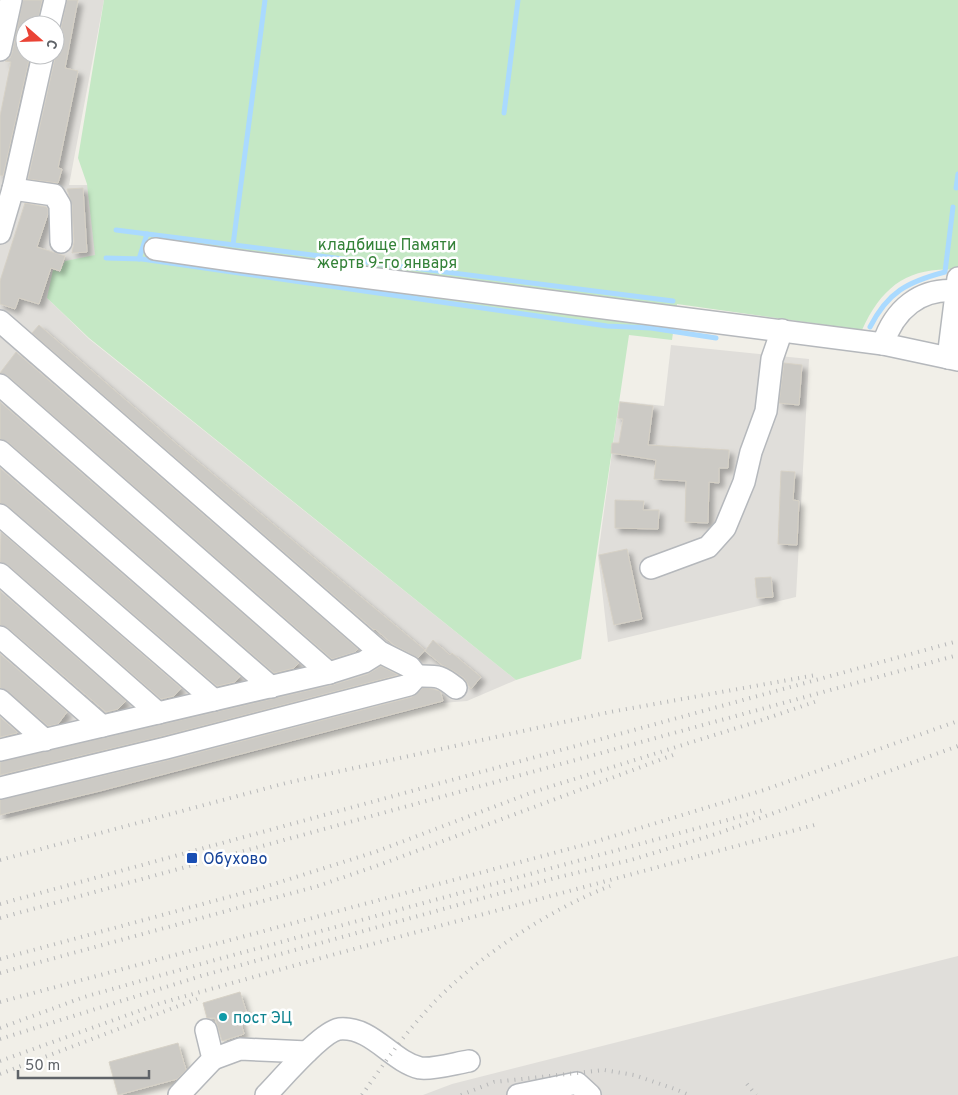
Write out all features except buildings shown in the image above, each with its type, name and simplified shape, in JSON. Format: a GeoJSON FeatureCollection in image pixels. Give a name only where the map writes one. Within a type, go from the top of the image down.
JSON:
{"type":"FeatureCollection","features":[{"type":"Feature","properties":{"kind":"street"},"geometry":{"type":"LineString","coordinates":[[0,50],[11,0]]}},
{"type":"Feature","properties":{"kind":"street"},"geometry":{"type":"LineString","coordinates":[[51,15],[55,0]]}},
{"type":"Feature","properties":{"kind":"street"},"geometry":{"type":"LineString","coordinates":[[0,233],[12,189],[40,65]]}},
{"type":"Feature","properties":{"kind":"street"},"geometry":{"type":"LineString","coordinates":[[12,189],[54,196],[60,205],[61,242]]}},
{"type":"Feature","properties":{"kind":"street"},"geometry":{"type":"LineString","coordinates":[[155,249],[782,330],[883,344],[953,359],[957,287],[932,293],[910,303],[892,321],[883,344]]}},
{"type":"Feature","properties":{"kind":"street"},"geometry":{"type":"LineString","coordinates":[[0,321],[380,652],[410,667],[416,676]]}},
{"type":"Feature","properties":{"kind":"street"},"geometry":{"type":"LineString","coordinates":[[651,568],[708,547],[725,528],[744,482],[751,452],[766,411],[772,359],[782,330]]}},
{"type":"Feature","properties":{"kind":"street"},"geometry":{"type":"LineString","coordinates":[[0,385],[329,673]]}},
{"type":"Feature","properties":{"kind":"street"},"geometry":{"type":"LineString","coordinates":[[0,451],[271,687]]}},
{"type":"Feature","properties":{"kind":"street"},"geometry":{"type":"LineString","coordinates":[[0,515],[214,700]]}},
{"type":"Feature","properties":{"kind":"street"},"geometry":{"type":"LineString","coordinates":[[0,574],[158,713]]}},
{"type":"Feature","properties":{"kind":"street"},"geometry":{"type":"LineString","coordinates":[[0,637],[102,726]]}},
{"type":"Feature","properties":{"kind":"street"},"geometry":{"type":"LineString","coordinates":[[0,750],[329,673],[364,662],[380,652]]}},
{"type":"Feature","properties":{"kind":"street"},"geometry":{"type":"LineString","coordinates":[[416,676],[443,678],[456,688]]}},
{"type":"Feature","properties":{"kind":"street"},"geometry":{"type":"LineString","coordinates":[[0,788],[166,748],[409,685],[416,676]]}},
{"type":"Feature","properties":{"kind":"street"},"geometry":{"type":"LineString","coordinates":[[0,700],[45,740]]}},
{"type":"Feature","properties":{"kind":"street"},"geometry":{"type":"LineString","coordinates":[[266,1095],[324,1037],[338,1029],[358,1032],[375,1039],[404,1062],[422,1068],[469,1061]]}},
{"type":"Feature","properties":{"kind":"street"},"geometry":{"type":"LineString","coordinates":[[206,1030],[213,1059]]}},
{"type":"Feature","properties":{"kind":"street"},"geometry":{"type":"LineString","coordinates":[[179,1095],[213,1059],[240,1050],[308,1052]]}},
{"type":"Feature","properties":{"kind":"street"},"geometry":{"type":"LineString","coordinates":[[518,1095],[577,1083],[590,1095]]}},
{"type":"Feature","properties":{"kind":"shaded area"},"geometry":{"type":"Polygon","coordinates":[[[0,0],[104,0],[69,185],[88,185],[96,256],[65,261],[47,298],[89,339],[516,680],[467,701],[442,703],[0,820],[0,0]]]}},
{"type":"Feature","properties":{"kind":"shaded area"},"geometry":{"type":"Polygon","coordinates":[[[671,345],[809,359],[796,597],[608,642],[598,555],[619,401],[664,406],[671,345]]]}},
{"type":"Feature","properties":{"kind":"shaded area"},"geometry":{"type":"Polygon","coordinates":[[[958,956],[958,1095],[423,1095],[452,1084],[958,956]]]}},
{"type":"Feature","properties":{"kind":"green space","name":"кладбище Памяти жертв 9-го января"},"geometry":{"type":"Polygon","coordinates":[[[104,0],[958,0],[958,270],[925,272],[899,282],[879,302],[862,330],[677,304],[672,340],[629,335],[581,659],[516,680],[89,338],[47,298],[53,270],[60,272],[65,261],[95,255],[87,184],[78,158],[104,0]]]}},
{"type":"Feature","properties":{"kind":"waterway"},"geometry":{"type":"LineString","coordinates":[[233,245],[265,0]]}},
{"type":"Feature","properties":{"kind":"waterway"},"geometry":{"type":"LineString","coordinates":[[504,113],[518,0]]}},
{"type":"Feature","properties":{"kind":"waterway"},"geometry":{"type":"LineString","coordinates":[[956,188],[958,174]]}},
{"type":"Feature","properties":{"kind":"waterway"},"geometry":{"type":"LineString","coordinates":[[870,327],[884,305],[900,290],[920,280],[945,272],[953,207]]}},
{"type":"Feature","properties":{"kind":"waterway"},"geometry":{"type":"LineString","coordinates":[[116,230],[673,301]]}},
{"type":"Feature","properties":{"kind":"waterway"},"geometry":{"type":"LineString","coordinates":[[139,259],[147,234]]}},
{"type":"Feature","properties":{"kind":"waterway"},"geometry":{"type":"LineString","coordinates":[[106,258],[142,259],[607,326],[651,328],[716,338]]}},
{"type":"Feature","properties":{"kind":"railway"},"geometry":{"type":"LineString","coordinates":[[0,904],[958,641]]}},
{"type":"Feature","properties":{"kind":"railway"},"geometry":{"type":"LineString","coordinates":[[0,918],[958,655]]}},
{"type":"Feature","properties":{"kind":"railway"},"geometry":{"type":"LineString","coordinates":[[0,860],[286,783],[610,712],[816,675]]}},
{"type":"Feature","properties":{"kind":"railway"},"geometry":{"type":"LineString","coordinates":[[0,959],[258,889],[375,852],[533,792],[820,700]]}},
{"type":"Feature","properties":{"kind":"railway"},"geometry":{"type":"LineString","coordinates":[[0,1002],[591,843],[764,790],[958,721]]}},
{"type":"Feature","properties":{"kind":"railway"},"geometry":{"type":"LineString","coordinates":[[0,1039],[201,976],[559,877],[631,860],[719,833],[958,746]]}},
{"type":"Feature","properties":{"kind":"railway"},"geometry":{"type":"LineString","coordinates":[[0,973],[318,886],[673,755]]}},
{"type":"Feature","properties":{"kind":"railway"},"geometry":{"type":"LineString","coordinates":[[0,1028],[84,997],[764,810]]}},
{"type":"Feature","properties":{"kind":"railway"},"geometry":{"type":"LineString","coordinates":[[0,1061],[161,1003],[818,824]]}},
{"type":"Feature","properties":{"kind":"railway"},"geometry":{"type":"LineString","coordinates":[[362,1095],[418,1020],[445,991],[466,973],[512,938],[562,908],[610,886]]}},
{"type":"Feature","properties":{"kind":"railway"},"geometry":{"type":"LineString","coordinates":[[0,1074],[197,999]]}},
{"type":"Feature","properties":{"kind":"railway"},"geometry":{"type":"LineString","coordinates":[[461,1095],[494,1082],[604,1070],[634,1075],[689,1095]]}},
{"type":"Feature","properties":{"kind":"railway"},"geometry":{"type":"LineString","coordinates":[[747,1084],[756,1095]]}},
{"type":"Feature","properties":{"kind":"place","name":"Обухово"},"geometry":{"type":"Point","coordinates":[192,858]}},
{"type":"Feature","properties":{"kind":"place","name":"пост ЭЦ"},"geometry":{"type":"Point","coordinates":[223,1017]}}]}
